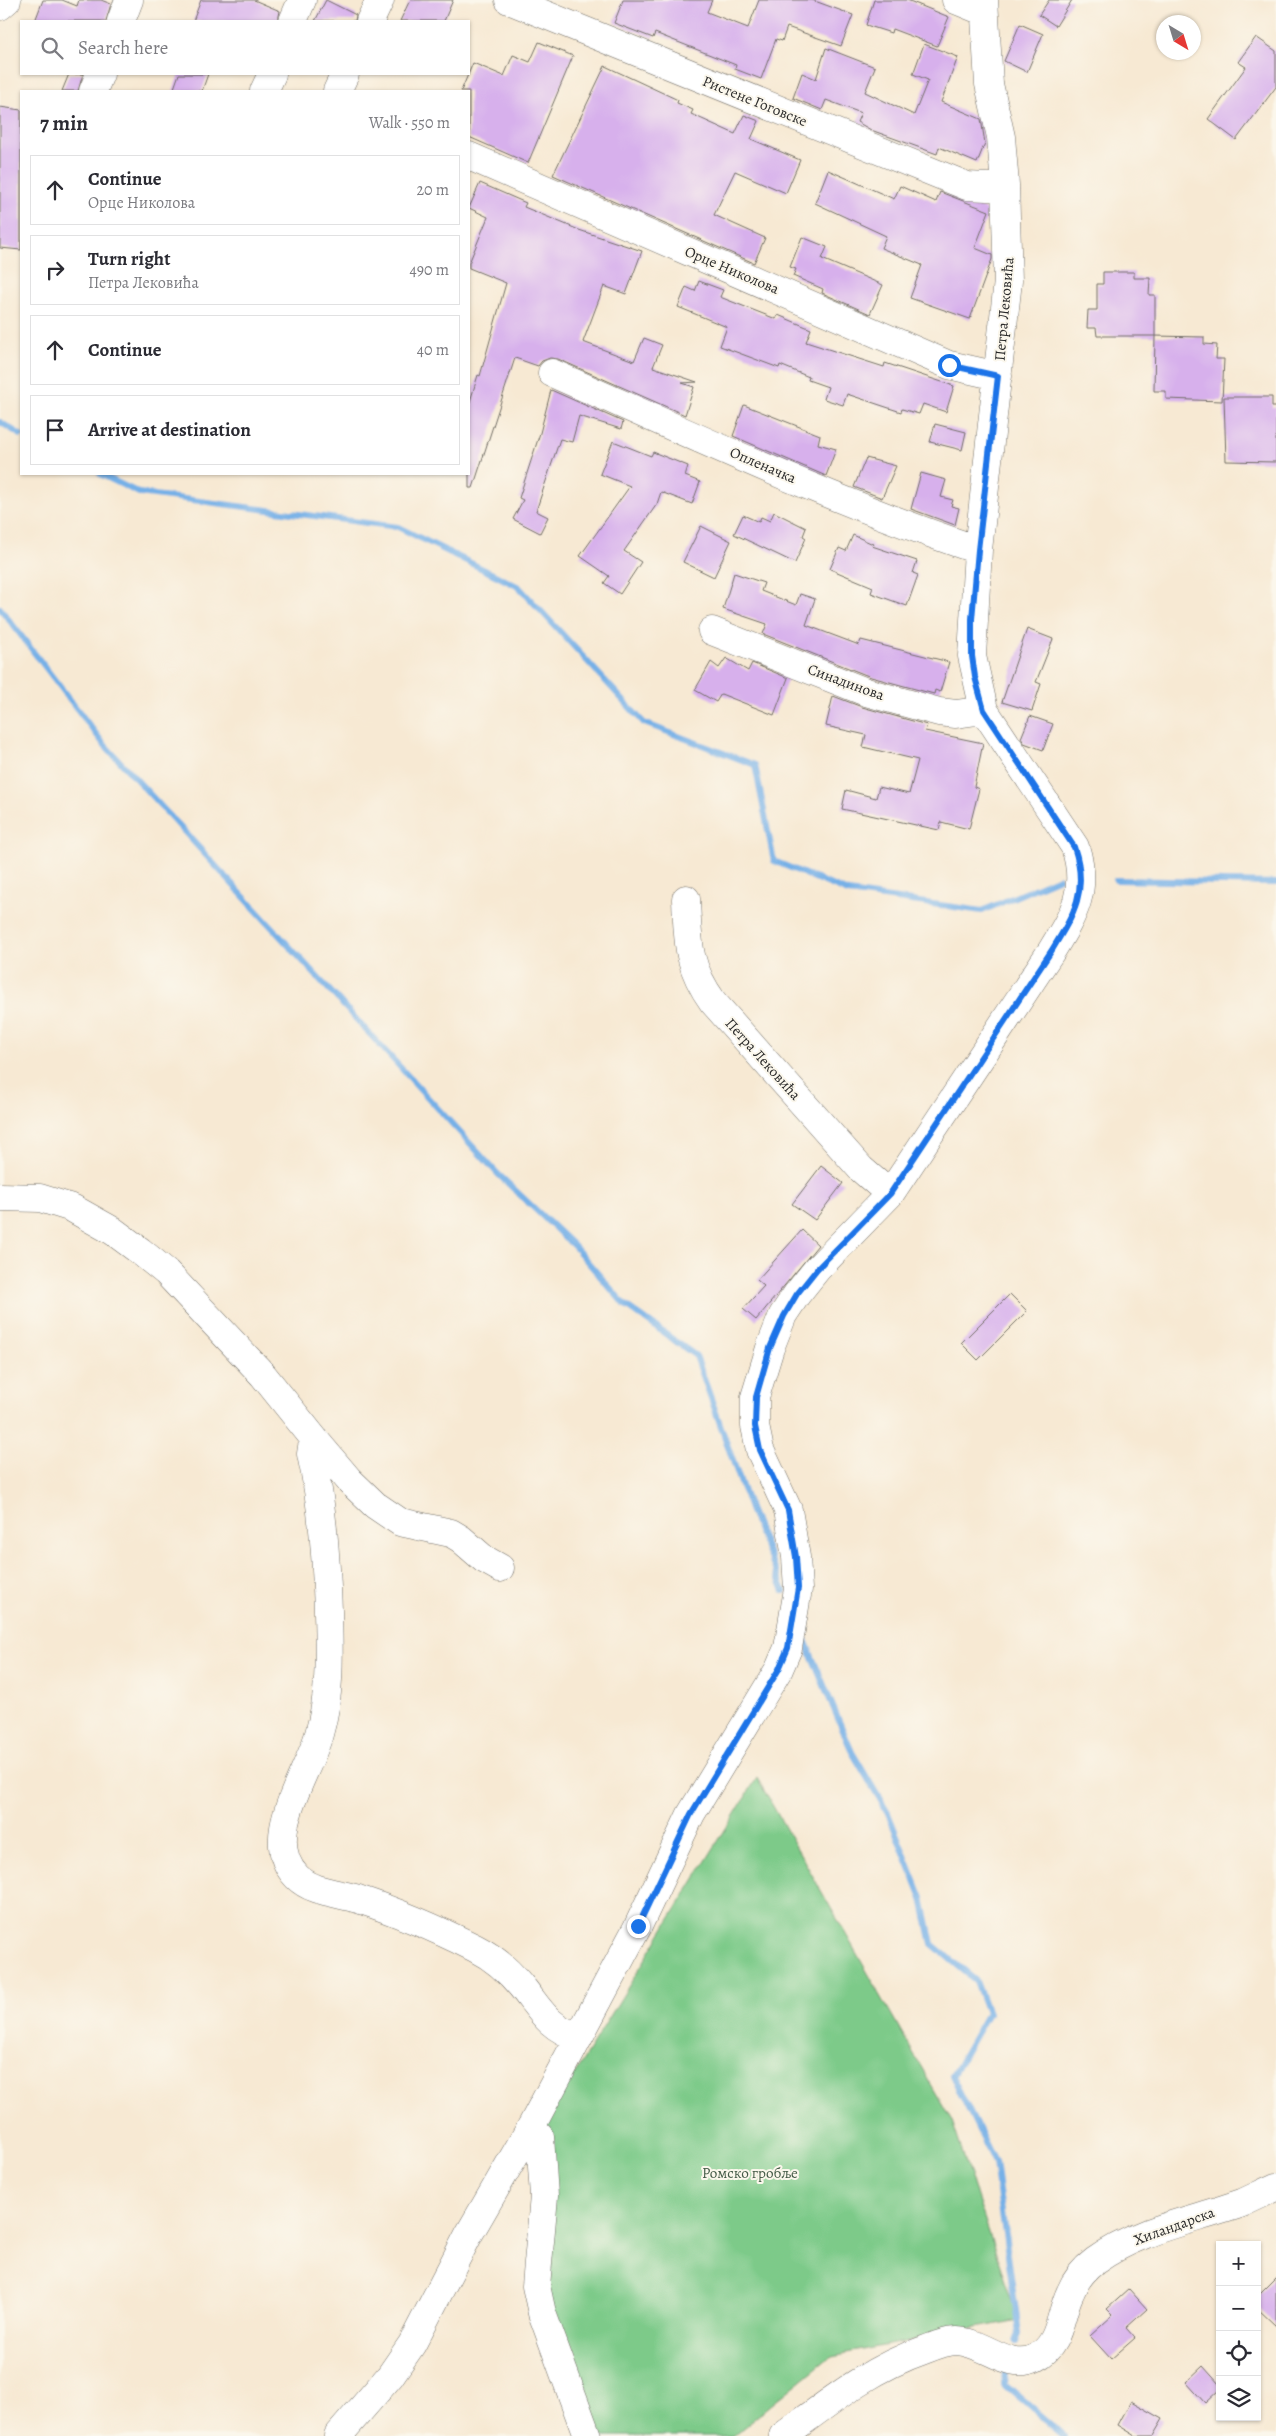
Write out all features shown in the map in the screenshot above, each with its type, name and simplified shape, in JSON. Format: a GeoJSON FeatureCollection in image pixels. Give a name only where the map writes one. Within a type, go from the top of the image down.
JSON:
{"type":"FeatureCollection","features":[{"type":"Feature","properties":{"kind":"street"},"geometry":{"type":"LineString","coordinates":[[0,6],[7,0]]}},
{"type":"Feature","properties":{"kind":"street"},"geometry":{"type":"LineString","coordinates":[[121,20],[129,0]]}},
{"type":"Feature","properties":{"kind":"street"},"geometry":{"type":"LineString","coordinates":[[293,20],[302,0]]}},
{"type":"Feature","properties":{"kind":"street"},"geometry":{"type":"LineString","coordinates":[[370,20],[380,0]]}},
{"type":"Feature","properties":{"kind":"street","name":"Ристене Гоговске"},"geometry":{"type":"LineString","coordinates":[[509,0],[967,186],[987,187],[1005,185]]}},
{"type":"Feature","properties":{"kind":"street"},"geometry":{"type":"LineString","coordinates":[[956,0],[984,6]]}},
{"type":"Feature","properties":{"kind":"street","name":"Петра Лековића"},"geometry":{"type":"LineString","coordinates":[[338,2436],[390,2376],[412,2344],[469,2234],[531,2127],[638,1926],[691,1814],[779,1669],[788,1648],[796,1612],[798,1588],[796,1557],[788,1510],[760,1450],[755,1426],[756,1397],[770,1348],[784,1316],[797,1294],[817,1269],[890,1194],[1052,950],[1073,916],[1080,892],[1079,861],[1074,847],[984,710],[972,656],[972,619],[978,550],[1008,281],[1005,185],[1001,137],[988,84],[984,6]]}},
{"type":"Feature","properties":{"kind":"street"},"geometry":{"type":"LineString","coordinates":[[94,90],[100,75]]}},
{"type":"Feature","properties":{"kind":"street"},"geometry":{"type":"LineString","coordinates":[[264,90],[272,75]]}},
{"type":"Feature","properties":{"kind":"street"},"geometry":{"type":"LineString","coordinates":[[337,90],[345,75]]}},
{"type":"Feature","properties":{"kind":"street","name":"Орце Николова"},"geometry":{"type":"LineString","coordinates":[[471,165],[949,365],[998,376]]}},
{"type":"Feature","properties":{"kind":"street","name":"Опленачка"},"geometry":{"type":"LineString","coordinates":[[552,373],[795,480],[927,533],[978,550]]}},
{"type":"Feature","properties":{"kind":"street","name":"Синадинова"},"geometry":{"type":"LineString","coordinates":[[712,631],[866,692],[940,712],[956,714],[984,710]]}},
{"type":"Feature","properties":{"kind":"street","name":"Петра Лековића"},"geometry":{"type":"LineString","coordinates":[[686,899],[688,944],[699,983],[713,1002],[861,1169],[890,1194]]}},
{"type":"Feature","properties":{"kind":"street"},"geometry":{"type":"LineString","coordinates":[[0,1197],[40,1198],[64,1205],[93,1219],[140,1251],[166,1272],[263,1375],[349,1480],[387,1515],[412,1526],[451,1533],[484,1559],[500,1568]]}},
{"type":"Feature","properties":{"kind":"street"},"geometry":{"type":"LineString","coordinates":[[316,1441],[312,1447],[311,1454],[324,1536],[329,1658],[328,1689],[318,1741],[284,1826],[282,1848],[285,1860],[289,1868],[306,1884],[393,1912],[486,1953],[516,1980],[544,2018],[555,2027],[578,2037]]}},
{"type":"Feature","properties":{"kind":"street"},"geometry":{"type":"LineString","coordinates":[[531,2127],[540,2137],[544,2196],[536,2286],[542,2313],[587,2436]]}},
{"type":"Feature","properties":{"kind":"street","name":"Хиландарска"},"geometry":{"type":"LineString","coordinates":[[783,2436],[859,2380],[889,2363],[941,2344],[956,2341],[971,2343],[1015,2362],[1037,2357],[1045,2351],[1060,2327],[1069,2295],[1078,2277],[1094,2261],[1124,2244],[1176,2222],[1242,2203],[1276,2187]]}},
{"type":"Feature","properties":{"kind":"green space","name":"Ромско гробље"},"geometry":{"type":"Polygon","coordinates":[[[757,1778],[952,2121],[1018,2320],[831,2356],[733,2436],[589,2436],[536,2296],[546,2120],[757,1778]]]}},
{"type":"Feature","properties":{"kind":"building"},"geometry":{"type":"Polygon","coordinates":[[[43,0],[62,0],[77,6],[79,0],[101,0],[111,4],[106,20],[35,20],[43,0]]]}},
{"type":"Feature","properties":{"kind":"building"},"geometry":{"type":"Polygon","coordinates":[[[201,0],[254,0],[280,11],[278,20],[193,20],[201,0]]]}},
{"type":"Feature","properties":{"kind":"building"},"geometry":{"type":"Polygon","coordinates":[[[326,0],[356,15],[355,20],[316,20],[326,0]]]}},
{"type":"Feature","properties":{"kind":"building"},"geometry":{"type":"Polygon","coordinates":[[[410,0],[453,0],[444,20],[400,20],[410,0]]]}},
{"type":"Feature","properties":{"kind":"building"},"geometry":{"type":"Polygon","coordinates":[[[623,0],[712,0],[707,12],[748,28],[759,0],[812,0],[853,15],[841,46],[787,27],[782,41],[776,39],[761,79],[735,69],[736,65],[655,33],[653,38],[614,23],[623,0]]]}},
{"type":"Feature","properties":{"kind":"building"},"geometry":{"type":"Polygon","coordinates":[[[874,0],[907,0],[949,17],[937,46],[892,29],[891,33],[866,25],[874,0]]]}},
{"type":"Feature","properties":{"kind":"building"},"geometry":{"type":"Polygon","coordinates":[[[1049,0],[1072,0],[1056,26],[1039,15],[1049,0]]]}},
{"type":"Feature","properties":{"kind":"building"},"geometry":{"type":"Polygon","coordinates":[[[1020,24],[1043,34],[1027,72],[1004,61],[1020,24]]]}},
{"type":"Feature","properties":{"kind":"building"},"geometry":{"type":"Polygon","coordinates":[[[1256,37],[1276,51],[1276,87],[1236,140],[1208,119],[1246,67],[1238,62],[1256,37]]]}},
{"type":"Feature","properties":{"kind":"building"},"geometry":{"type":"Polygon","coordinates":[[[539,42],[573,56],[528,163],[470,137],[470,90],[461,90],[468,75],[470,75],[473,63],[504,76],[513,55],[530,62],[539,42]]]}},
{"type":"Feature","properties":{"kind":"building"},"geometry":{"type":"Polygon","coordinates":[[[924,44],[958,57],[941,102],[981,119],[985,143],[977,163],[939,147],[937,154],[871,130],[857,122],[861,113],[826,100],[822,110],[793,98],[802,73],[816,79],[826,48],[875,67],[865,92],[914,115],[928,80],[913,74],[924,44]]]}},
{"type":"Feature","properties":{"kind":"building"},"geometry":{"type":"Polygon","coordinates":[[[605,66],[678,100],[677,103],[693,110],[691,114],[735,134],[744,115],[759,121],[751,139],[800,160],[786,193],[735,171],[714,215],[765,238],[754,263],[553,175],[605,66]]]}},
{"type":"Feature","properties":{"kind":"building"},"geometry":{"type":"Polygon","coordinates":[[[69,75],[83,75],[78,90],[62,90],[69,75]]]}},
{"type":"Feature","properties":{"kind":"building"},"geometry":{"type":"Polygon","coordinates":[[[179,75],[208,75],[202,90],[173,90],[179,75]]]}},
{"type":"Feature","properties":{"kind":"building"},"geometry":{"type":"Polygon","coordinates":[[[0,107],[20,110],[20,250],[0,248],[0,107]]]}},
{"type":"Feature","properties":{"kind":"building"},"geometry":{"type":"Polygon","coordinates":[[[828,170],[894,199],[900,186],[936,202],[940,192],[989,211],[975,248],[992,255],[992,259],[970,319],[910,298],[922,265],[881,248],[886,236],[815,203],[828,170]]]}},
{"type":"Feature","properties":{"kind":"building"},"geometry":{"type":"Polygon","coordinates":[[[480,183],[526,203],[524,207],[579,230],[642,251],[626,294],[604,286],[583,342],[634,361],[644,338],[662,345],[653,367],[697,382],[682,383],[694,387],[685,415],[558,359],[550,358],[542,361],[538,366],[515,358],[473,488],[469,488],[470,402],[478,375],[480,376],[506,283],[470,268],[470,261],[488,217],[470,208],[480,183]]]}},
{"type":"Feature","properties":{"kind":"building"},"geometry":{"type":"Polygon","coordinates":[[[802,237],[827,247],[822,259],[883,285],[870,314],[822,293],[823,289],[793,276],[796,269],[790,267],[802,237]]]}},
{"type":"Feature","properties":{"kind":"building"},"geometry":{"type":"Polygon","coordinates":[[[1103,272],[1134,272],[1134,278],[1150,278],[1149,295],[1155,295],[1155,336],[1097,336],[1096,328],[1087,328],[1088,310],[1097,310],[1097,284],[1103,284],[1103,272]]]}},
{"type":"Feature","properties":{"kind":"building"},"geometry":{"type":"Polygon","coordinates":[[[699,281],[723,290],[720,297],[776,319],[778,315],[811,329],[806,342],[884,367],[885,363],[954,386],[946,412],[923,404],[919,414],[902,409],[901,412],[847,394],[843,405],[824,399],[828,387],[808,380],[809,377],[780,365],[779,368],[720,346],[727,327],[678,307],[686,287],[695,291],[699,281]]]}},
{"type":"Feature","properties":{"kind":"building"},"geometry":{"type":"Polygon","coordinates":[[[1155,336],[1204,337],[1204,344],[1217,345],[1216,359],[1224,359],[1222,401],[1166,399],[1166,391],[1154,391],[1155,336]]]}},
{"type":"Feature","properties":{"kind":"building"},"geometry":{"type":"Polygon","coordinates":[[[551,390],[623,422],[621,429],[579,416],[572,442],[560,439],[536,511],[548,517],[540,533],[513,519],[523,500],[519,498],[540,433],[551,390]]]}},
{"type":"Feature","properties":{"kind":"building"},"geometry":{"type":"Polygon","coordinates":[[[1224,397],[1272,397],[1272,407],[1276,407],[1276,462],[1226,461],[1224,397]]]}},
{"type":"Feature","properties":{"kind":"building"},"geometry":{"type":"Polygon","coordinates":[[[744,405],[820,435],[818,444],[836,449],[826,476],[733,436],[744,405]]]}},
{"type":"Feature","properties":{"kind":"building"},"geometry":{"type":"Polygon","coordinates":[[[935,424],[966,432],[962,450],[930,442],[935,424]]]}},
{"type":"Feature","properties":{"kind":"building"},"geometry":{"type":"Polygon","coordinates":[[[613,441],[651,456],[653,452],[688,466],[685,476],[700,482],[692,504],[661,492],[657,504],[624,551],[641,562],[620,594],[604,583],[609,576],[580,556],[630,486],[600,474],[613,441]]]}},
{"type":"Feature","properties":{"kind":"building"},"geometry":{"type":"Polygon","coordinates":[[[866,458],[896,466],[882,498],[854,487],[866,458]]]}},
{"type":"Feature","properties":{"kind":"building"},"geometry":{"type":"Polygon","coordinates":[[[921,473],[946,480],[941,497],[953,500],[951,506],[959,508],[955,525],[911,509],[921,473]]]}},
{"type":"Feature","properties":{"kind":"building"},"geometry":{"type":"Polygon","coordinates":[[[774,512],[806,528],[803,536],[806,538],[795,563],[734,534],[743,515],[759,522],[761,517],[770,521],[774,512]]]}},
{"type":"Feature","properties":{"kind":"building"},"geometry":{"type":"Polygon","coordinates":[[[701,526],[731,541],[714,577],[683,562],[701,526]]]}},
{"type":"Feature","properties":{"kind":"building"},"geometry":{"type":"Polygon","coordinates":[[[853,535],[873,544],[872,546],[917,561],[913,573],[918,575],[907,606],[871,593],[873,587],[830,569],[839,548],[846,551],[853,535]]]}},
{"type":"Feature","properties":{"kind":"building"},"geometry":{"type":"Polygon","coordinates":[[[734,573],[764,583],[761,591],[796,605],[800,594],[815,599],[806,625],[859,645],[861,640],[949,662],[940,692],[935,690],[934,694],[871,677],[763,634],[767,624],[723,609],[734,573]]]}},
{"type":"Feature","properties":{"kind":"building"},"geometry":{"type":"Polygon","coordinates":[[[1027,629],[1053,639],[1036,682],[1041,684],[1032,711],[1002,702],[1027,629]]]}},
{"type":"Feature","properties":{"kind":"building"},"geometry":{"type":"Polygon","coordinates":[[[726,658],[748,671],[752,663],[788,678],[774,715],[721,694],[716,702],[695,690],[711,662],[719,668],[726,658]]]}},
{"type":"Feature","properties":{"kind":"building"},"geometry":{"type":"Polygon","coordinates":[[[833,696],[862,707],[927,725],[925,731],[983,743],[974,787],[979,789],[969,829],[941,822],[939,830],[842,809],[846,790],[876,798],[879,787],[909,794],[918,760],[863,747],[866,735],[826,726],[833,696]]]}},
{"type":"Feature","properties":{"kind":"building"},"geometry":{"type":"Polygon","coordinates":[[[1030,716],[1053,724],[1043,750],[1024,743],[1021,738],[1030,716]]]}},
{"type":"Feature","properties":{"kind":"building"},"geometry":{"type":"Polygon","coordinates":[[[821,1166],[843,1183],[815,1220],[792,1204],[821,1166]]]}},
{"type":"Feature","properties":{"kind":"building"},"geometry":{"type":"Polygon","coordinates":[[[802,1230],[818,1245],[756,1320],[743,1309],[764,1286],[757,1280],[802,1230]]]}},
{"type":"Feature","properties":{"kind":"building"},"geometry":{"type":"Polygon","coordinates":[[[1010,1294],[1027,1311],[978,1360],[961,1343],[1010,1294]]]}},
{"type":"Feature","properties":{"kind":"building"},"geometry":{"type":"Polygon","coordinates":[[[1276,2277],[1276,2326],[1261,2312],[1261,2292],[1276,2277]]]}},
{"type":"Feature","properties":{"kind":"building"},"geometry":{"type":"Polygon","coordinates":[[[1129,2289],[1147,2309],[1126,2328],[1135,2338],[1111,2359],[1090,2336],[1113,2315],[1107,2309],[1129,2289]]]}},
{"type":"Feature","properties":{"kind":"building"},"geometry":{"type":"Polygon","coordinates":[[[1203,2366],[1216,2381],[1216,2393],[1205,2403],[1186,2382],[1203,2366]]]}},
{"type":"Feature","properties":{"kind":"building"},"geometry":{"type":"Polygon","coordinates":[[[1131,2401],[1163,2419],[1153,2436],[1136,2436],[1118,2425],[1131,2401]]]}},
{"type":"Feature","properties":{"kind":"waterway"},"geometry":{"type":"LineString","coordinates":[[0,422],[20,434]]}},
{"type":"Feature","properties":{"kind":"waterway"},"geometry":{"type":"LineString","coordinates":[[102,475],[139,493],[398,527],[519,587],[644,723],[755,765],[774,861],[848,892],[982,911],[1059,878]]}},
{"type":"Feature","properties":{"kind":"waterway"},"geometry":{"type":"LineString","coordinates":[[0,608],[103,743],[498,1174],[574,1246],[624,1304],[696,1356],[750,1509],[784,1591]]}},
{"type":"Feature","properties":{"kind":"waterway"},"geometry":{"type":"LineString","coordinates":[[1116,880],[1276,883]]}},
{"type":"Feature","properties":{"kind":"waterway"},"geometry":{"type":"LineString","coordinates":[[805,1640],[852,1752],[888,1813],[922,1898],[932,1944],[976,1981],[988,2013],[952,2076],[995,2163],[1019,2333],[1016,2342]]}},
{"type":"Feature","properties":{"kind":"waterway"},"geometry":{"type":"LineString","coordinates":[[1005,2371],[1004,2384],[1064,2436]]}},
{"type":"Feature","properties":{"kind":"route"},"geometry":{"type":"LineString","coordinates":[[638,1926],[691,1814],[779,1669],[788,1648],[796,1612],[798,1588],[796,1557],[788,1510],[760,1450],[755,1426],[756,1397],[770,1348],[784,1316],[797,1294],[853,1230],[890,1194],[1052,950],[1073,916],[1080,892],[1079,861],[1074,847],[1065,830],[984,710],[975,677],[972,656],[972,619],[998,376],[949,365]]}}]}
